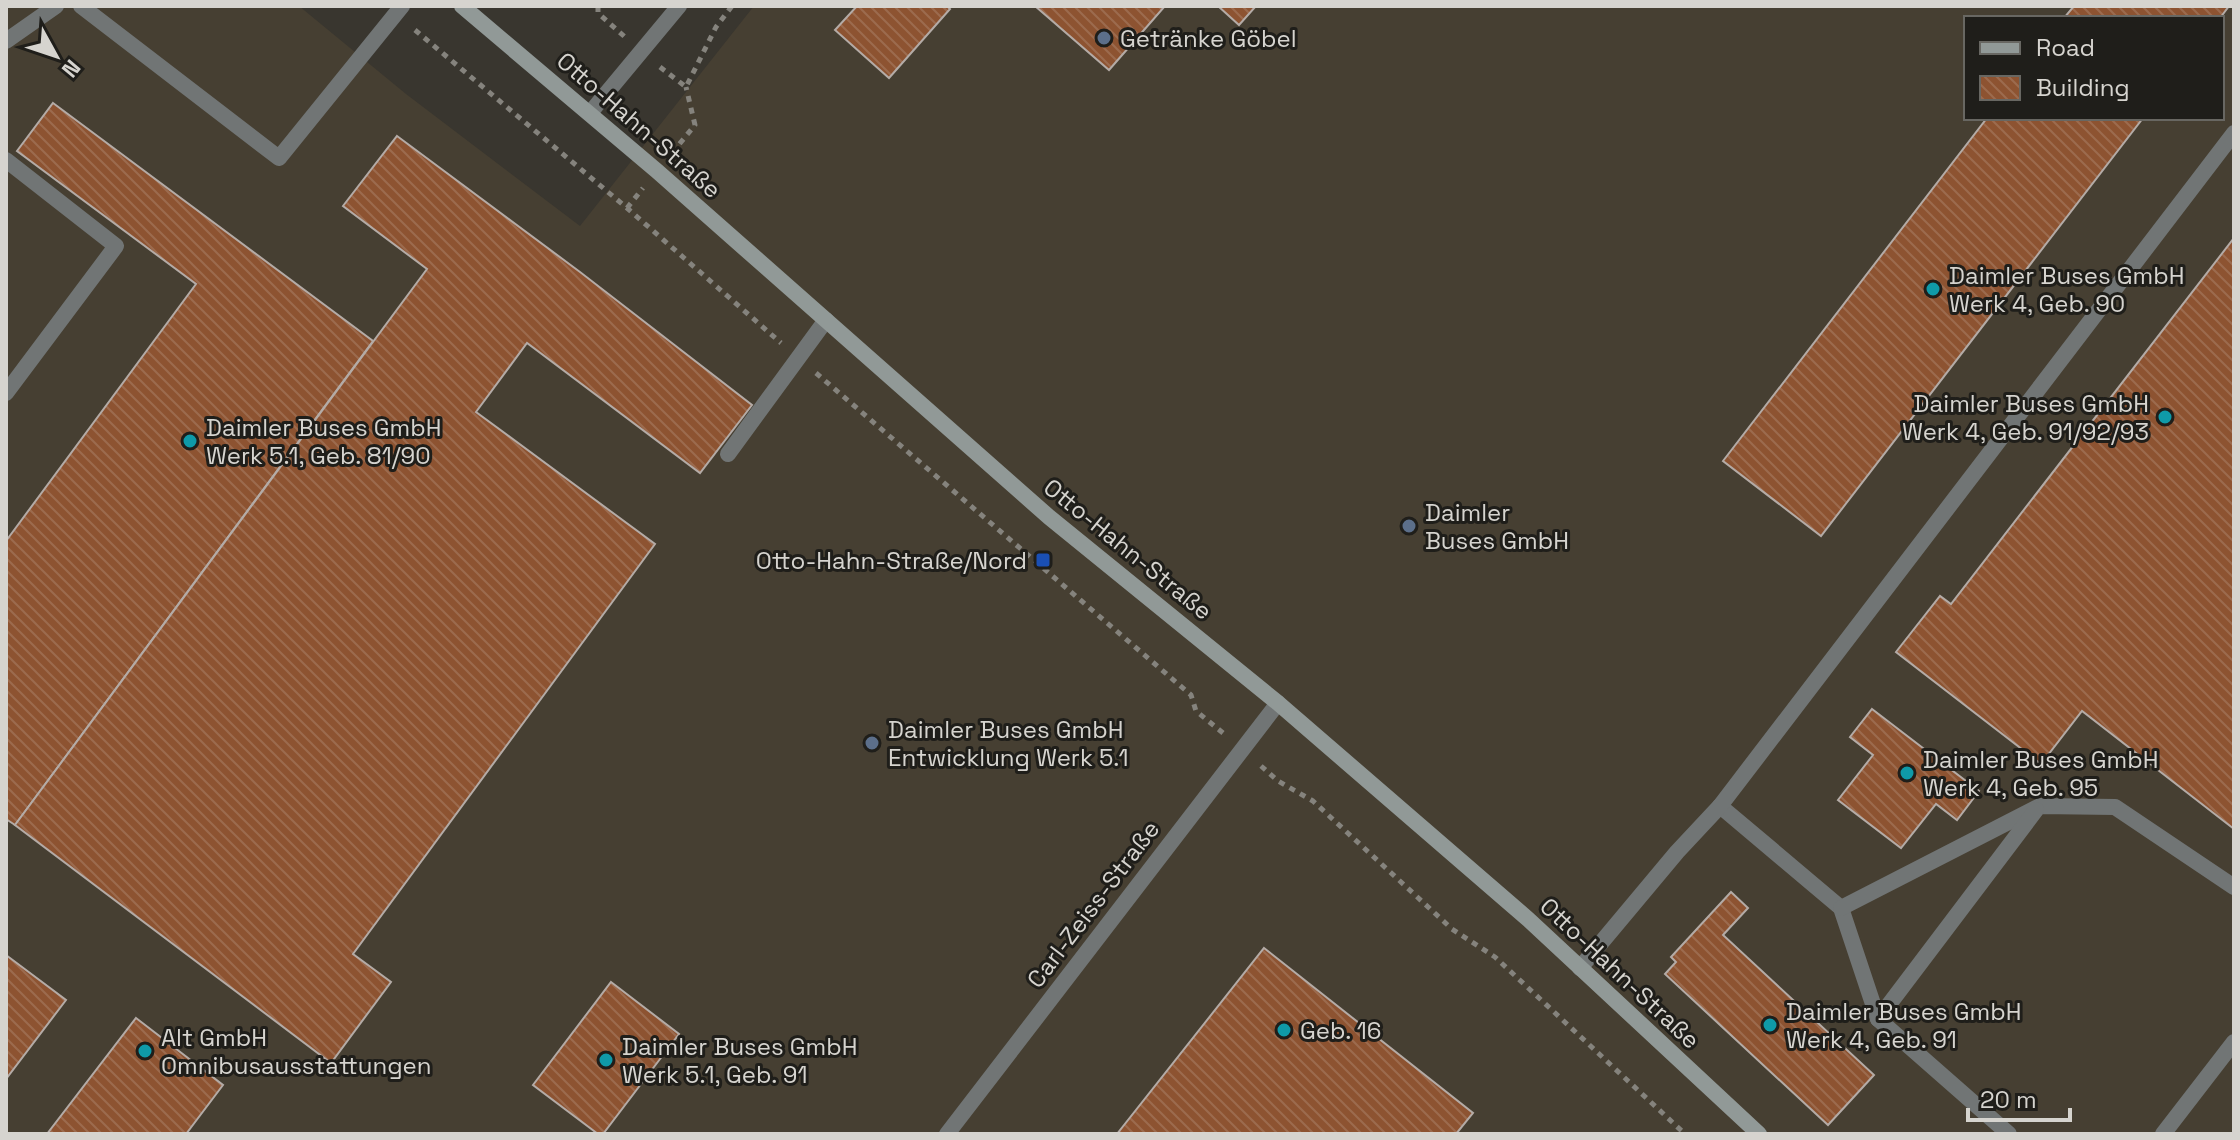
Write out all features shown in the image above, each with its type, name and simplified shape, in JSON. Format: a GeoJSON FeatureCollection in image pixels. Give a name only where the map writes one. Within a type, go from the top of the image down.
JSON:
{"type":"FeatureCollection","features":[{"type":"Feature","properties":{"kind":"street"},"geometry":{"type":"LineString","coordinates":[[6,41],[56,6]]}},
{"type":"Feature","properties":{"kind":"street"},"geometry":{"type":"LineString","coordinates":[[81,6],[279,158],[399,10]]}},
{"type":"Feature","properties":{"kind":"street","name":"Otto-Hahn-Straße"},"geometry":{"type":"LineString","coordinates":[[462,6],[590,113],[1049,517],[1278,703],[1495,891],[1759,1134]]}},
{"type":"Feature","properties":{"kind":"street"},"geometry":{"type":"LineString","coordinates":[[590,113],[679,6]]}},
{"type":"Feature","properties":{"kind":"street"},"geometry":{"type":"LineString","coordinates":[[1580,968],[1677,852],[1720,806],[2234,133]]}},
{"type":"Feature","properties":{"kind":"street"},"geometry":{"type":"LineString","coordinates":[[6,160],[116,246],[6,393]]}},
{"type":"Feature","properties":{"kind":"street"},"geometry":{"type":"LineString","coordinates":[[728,454],[826,320]]}},
{"type":"Feature","properties":{"kind":"street","name":"Carl-Zeiss-Straße"},"geometry":{"type":"LineString","coordinates":[[947,1134],[1278,703]]}},
{"type":"Feature","properties":{"kind":"street"},"geometry":{"type":"LineString","coordinates":[[1720,806],[1841,908],[1878,1019],[2009,1134]]}},
{"type":"Feature","properties":{"kind":"street"},"geometry":{"type":"LineString","coordinates":[[1841,908],[2040,806],[2115,807],[2234,887]]}},
{"type":"Feature","properties":{"kind":"street"},"geometry":{"type":"LineString","coordinates":[[1878,1019],[2040,806]]}},
{"type":"Feature","properties":{"kind":"street"},"geometry":{"type":"LineString","coordinates":[[2163,1134],[2234,1042]]}},
{"type":"Feature","properties":{"kind":"path"},"geometry":{"type":"LineString","coordinates":[[399,10],[1191,695],[1196,711],[1278,781],[1313,801],[1452,929],[1495,957],[1685,1134]]}},
{"type":"Feature","properties":{"kind":"shaded area"},"geometry":{"type":"Polygon","coordinates":[[[6,6],[299,6],[406,94],[580,226],[754,6],[2234,6],[2234,1134],[6,1134],[6,6]]]}},
{"type":"Feature","properties":{"kind":"building"},"geometry":{"type":"Polygon","coordinates":[[[857,6],[947,6],[950,9],[889,78],[835,30],[857,6]]]}},
{"type":"Feature","properties":{"kind":"building","name":"Getränke Göbel"},"geometry":{"type":"Polygon","coordinates":[[[1035,6],[1165,6],[1109,70],[1035,6]]]}},
{"type":"Feature","properties":{"kind":"building","name":"Getränke Göbel"},"geometry":{"type":"Polygon","coordinates":[[[1218,6],[1256,6],[1239,25],[1218,6]]]}},
{"type":"Feature","properties":{"kind":"building"},"geometry":{"type":"Polygon","coordinates":[[[2074,6],[2229,6],[2222,16],[2066,16],[2074,6]]]}},
{"type":"Feature","properties":{"kind":"building","name":"Daimler Buses GmbH Werk 5.1, Geb. 81/90"},"geometry":{"type":"Polygon","coordinates":[[[53,103],[373,341],[15,825],[6,819],[6,541],[196,284],[17,151],[53,103]]]}},
{"type":"Feature","properties":{"kind":"building","name":"Daimler Buses GmbH Werk 4, Geb. 90"},"geometry":{"type":"Polygon","coordinates":[[[1985,120],[2141,120],[1821,536],[1723,461],[1985,120]]]}},
{"type":"Feature","properties":{"kind":"building"},"geometry":{"type":"Polygon","coordinates":[[[397,136],[752,405],[700,473],[527,343],[476,412],[655,544],[353,954],[391,982],[331,1063],[15,825],[427,269],[343,206],[397,136]]]}},
{"type":"Feature","properties":{"kind":"building","name":"Daimler Buses GmbH Werk 4, Geb. 91/92/93"},"geometry":{"type":"Polygon","coordinates":[[[2234,238],[2234,829],[2082,711],[2041,764],[1896,652],[1940,596],[1951,604],[2234,238]]]}},
{"type":"Feature","properties":{"kind":"building","name":"Daimler Buses GmbH Werk 4, Geb. 95"},"geometry":{"type":"Polygon","coordinates":[[[1872,709],[1979,791],[1957,820],[1936,804],[1901,848],[1838,800],[1873,755],[1850,737],[1872,709]]]}},
{"type":"Feature","properties":{"kind":"building","name":"Daimler Buses GmbH Werk 4, Geb. 91"},"geometry":{"type":"Polygon","coordinates":[[[1731,892],[1748,908],[1723,935],[1874,1075],[1828,1125],[1665,974],[1676,962],[1671,957],[1731,892]]]}},
{"type":"Feature","properties":{"kind":"building","name":"Geb. 16"},"geometry":{"type":"Polygon","coordinates":[[[1264,948],[1473,1113],[1456,1134],[1117,1134],[1264,948]]]}},
{"type":"Feature","properties":{"kind":"building"},"geometry":{"type":"Polygon","coordinates":[[[6,955],[66,1000],[6,1079],[6,955]]]}},
{"type":"Feature","properties":{"kind":"building","name":"Daimler Buses GmbH Werk 5.1, Geb. 91"},"geometry":{"type":"Polygon","coordinates":[[[611,982],[679,1034],[603,1134],[598,1134],[533,1085],[611,982]]]}},
{"type":"Feature","properties":{"kind":"building","name":"Alt GmbH Omnibusausstattungen"},"geometry":{"type":"Polygon","coordinates":[[[136,1018],[223,1085],[186,1134],[47,1134],[136,1018]]]}},
{"type":"Feature","properties":{"kind":"place","name":"Getränke Göbel"},"geometry":{"type":"Point","coordinates":[1104,38]}},
{"type":"Feature","properties":{"kind":"place","name":"Daimler Buses GmbH Werk 4, Geb. 90"},"geometry":{"type":"Point","coordinates":[1933,289]}},
{"type":"Feature","properties":{"kind":"place","name":"Daimler Buses GmbH Werk 4, Geb. 91/92/93"},"geometry":{"type":"Point","coordinates":[2165,417]}},
{"type":"Feature","properties":{"kind":"place","name":"Daimler Buses GmbH Werk 5.1, Geb. 81/90"},"geometry":{"type":"Point","coordinates":[190,441]}},
{"type":"Feature","properties":{"kind":"place","name":"Daimler Buses GmbH"},"geometry":{"type":"Point","coordinates":[1409,526]}},
{"type":"Feature","properties":{"kind":"place","name":"Otto-Hahn-Straße/Nord"},"geometry":{"type":"Point","coordinates":[1043,560]}},
{"type":"Feature","properties":{"kind":"place","name":"Daimler Buses GmbH Entwicklung Werk 5.1"},"geometry":{"type":"Point","coordinates":[872,743]}},
{"type":"Feature","properties":{"kind":"place","name":"Daimler Buses GmbH Werk 4, Geb. 95"},"geometry":{"type":"Point","coordinates":[1907,773]}},
{"type":"Feature","properties":{"kind":"place","name":"Daimler Buses GmbH Werk 4, Geb. 91"},"geometry":{"type":"Point","coordinates":[1770,1025]}},
{"type":"Feature","properties":{"kind":"place","name":"Geb. 16"},"geometry":{"type":"Point","coordinates":[1284,1030]}},
{"type":"Feature","properties":{"kind":"place","name":"Alt GmbH Omnibusausstattungen"},"geometry":{"type":"Point","coordinates":[145,1051]}},
{"type":"Feature","properties":{"kind":"place","name":"Daimler Buses GmbH Werk 5.1, Geb. 91"},"geometry":{"type":"Point","coordinates":[606,1060]}}]}
